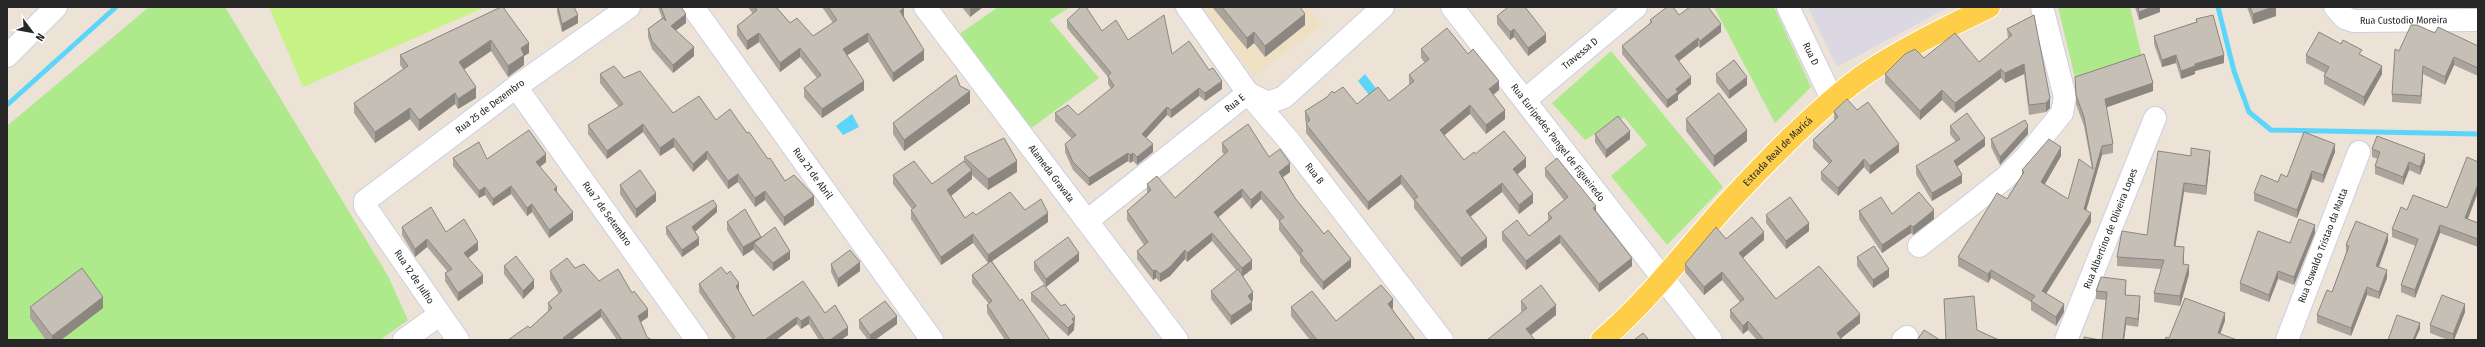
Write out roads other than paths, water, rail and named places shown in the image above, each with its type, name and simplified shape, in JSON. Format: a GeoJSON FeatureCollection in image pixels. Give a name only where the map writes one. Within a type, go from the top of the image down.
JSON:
{"type":"FeatureCollection","features":[{"type":"Feature","properties":{"kind":"main road","name":"Estrada Real de Maricá"},"geometry":{"type":"LineString","coordinates":[[1602,340],[1627,319],[1728,204],[1804,127],[1833,101],[1862,77],[1885,63],[1989,7]]}},
{"type":"Feature","properties":{"kind":"street"},"geometry":{"type":"LineString","coordinates":[[7,56],[56,7]]}},
{"type":"Feature","properties":{"kind":"street","name":"Rua 25 de Dezembro"},"geometry":{"type":"LineString","coordinates":[[371,213],[365,206],[366,201],[516,87],[629,7]]}},
{"type":"Feature","properties":{"kind":"street","name":"Rua 21 de Abril"},"geometry":{"type":"LineString","coordinates":[[693,7],[932,340]]}},
{"type":"Feature","properties":{"kind":"street","name":"Alameda Gravata"},"geometry":{"type":"LineString","coordinates":[[925,7],[1177,340]]}},
{"type":"Feature","properties":{"kind":"street","name":"Rua B"},"geometry":{"type":"LineString","coordinates":[[1187,7],[1248,93],[1290,142],[1442,340]]}},
{"type":"Feature","properties":{"kind":"street","name":"Rua E"},"geometry":{"type":"LineString","coordinates":[[1087,221],[1248,93],[1268,102],[1284,97],[1383,7]]}},
{"type":"Feature","properties":{"kind":"street","name":"Rua Euripedes Pangel de Figueiredo"},"geometry":{"type":"LineString","coordinates":[[1452,7],[1662,279],[1711,340]]}},
{"type":"Feature","properties":{"kind":"street","name":"Travessa D"},"geometry":{"type":"LineString","coordinates":[[1525,100],[1636,7]]}},
{"type":"Feature","properties":{"kind":"street","name":"Rua D"},"geometry":{"type":"LineString","coordinates":[[1788,7],[1833,101]]}},
{"type":"Feature","properties":{"kind":"street"},"geometry":{"type":"LineString","coordinates":[[1919,246],[2005,178],[2026,157],[2062,113],[2065,97],[2042,7]]}},
{"type":"Feature","properties":{"kind":"street","name":"Rua Custodio Moreira"},"geometry":{"type":"LineString","coordinates":[[2335,7],[2345,18],[2360,22],[2478,20]]}},
{"type":"Feature","properties":{"kind":"street","name":"Rua 7 de Setembro"},"geometry":{"type":"LineString","coordinates":[[516,87],[697,340]]}},
{"type":"Feature","properties":{"kind":"street","name":"Rua Albertino de Oliveira Lopes"},"geometry":{"type":"LineString","coordinates":[[2066,340],[2155,118]]}},
{"type":"Feature","properties":{"kind":"street","name":"Rua Oswaldo Tristao da Matta"},"geometry":{"type":"LineString","coordinates":[[2287,340],[2359,152]]}},
{"type":"Feature","properties":{"kind":"street","name":"Rua 12 de Julho"},"geometry":{"type":"LineString","coordinates":[[371,213],[439,315],[458,340]]}},
{"type":"Feature","properties":{"kind":"street"},"geometry":{"type":"LineString","coordinates":[[404,340],[439,315]]}},
{"type":"Feature","properties":{"kind":"water"},"geometry":{"type":"Polygon","coordinates":[[[1365,74],[1378,91],[1370,96],[1358,81],[1365,74]]]}},
{"type":"Feature","properties":{"kind":"water"},"geometry":{"type":"Polygon","coordinates":[[[852,114],[859,127],[843,135],[836,126],[852,114]]]}},
{"type":"Feature","properties":{"kind":"waterway"},"geometry":{"type":"LineString","coordinates":[[7,105],[116,7]]}},
{"type":"Feature","properties":{"kind":"waterway"},"geometry":{"type":"LineString","coordinates":[[2218,7],[2234,71],[2249,112],[2271,130],[2478,134]]}}]}
